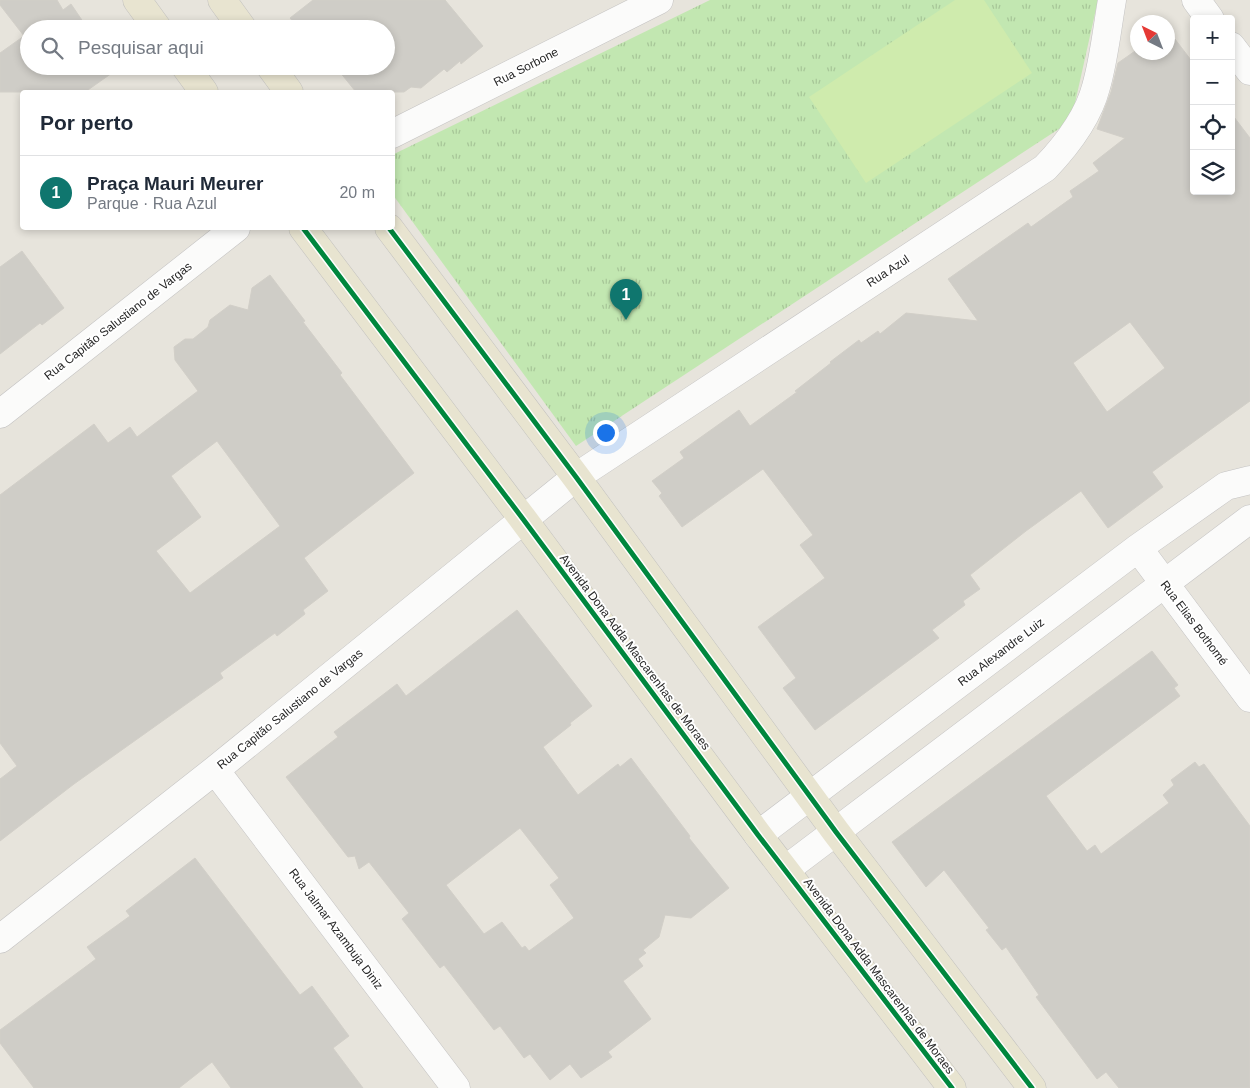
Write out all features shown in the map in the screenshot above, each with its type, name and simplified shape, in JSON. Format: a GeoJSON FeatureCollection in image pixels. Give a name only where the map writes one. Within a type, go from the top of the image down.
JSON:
{"type":"FeatureCollection","features":[{"type":"Feature","properties":{"kind":"main road"},"geometry":{"type":"LineString","coordinates":[[137,0],[151,20]]}},
{"type":"Feature","properties":{"kind":"main road"},"geometry":{"type":"LineString","coordinates":[[222,0],[236,20]]}},
{"type":"Feature","properties":{"kind":"main road"},"geometry":{"type":"LineString","coordinates":[[192,75],[203,90]]}},
{"type":"Feature","properties":{"kind":"main road"},"geometry":{"type":"LineString","coordinates":[[277,75],[288,90]]}},
{"type":"Feature","properties":{"kind":"main road","name":"Avenida Dona Adda Mascarenhas de Moraes"},"geometry":{"type":"LineString","coordinates":[[305,230],[523,518],[758,835],[952,1088]]}},
{"type":"Feature","properties":{"kind":"main road"},"geometry":{"type":"LineString","coordinates":[[391,230],[576,477],[836,832],[1032,1088]]}},
{"type":"Feature","properties":{"kind":"street","name":"Rua Sorbone"},"geometry":{"type":"LineString","coordinates":[[395,132],[659,0]]}},
{"type":"Feature","properties":{"kind":"street","name":"Rua Azul"},"geometry":{"type":"LineString","coordinates":[[576,477],[1045,168],[1065,147],[1089,107],[1096,87],[1112,0]]}},
{"type":"Feature","properties":{"kind":"street"},"geometry":{"type":"LineString","coordinates":[[1196,0],[1207,15]]}},
{"type":"Feature","properties":{"kind":"street"},"geometry":{"type":"LineString","coordinates":[[1235,51],[1250,71]]}},
{"type":"Feature","properties":{"kind":"street","name":"Rua Capitão Salustiano de Vargas"},"geometry":{"type":"LineString","coordinates":[[0,414],[233,230]]}},
{"type":"Feature","properties":{"kind":"street","name":"Rua Capitão Salustiano de Vargas"},"geometry":{"type":"LineString","coordinates":[[0,939],[215,770],[523,518],[576,477]]}},
{"type":"Feature","properties":{"kind":"street","name":"Rua Alexandre Luiz"},"geometry":{"type":"LineString","coordinates":[[758,835],[1138,548],[1226,486],[1250,480]]}},
{"type":"Feature","properties":{"kind":"street"},"geometry":{"type":"LineString","coordinates":[[785,870],[1250,520]]}},
{"type":"Feature","properties":{"kind":"street","name":"Rua Elias Bothomé"},"geometry":{"type":"LineString","coordinates":[[1138,548],[1250,698]]}},
{"type":"Feature","properties":{"kind":"street","name":"Rua Jalmar Azambuja Diniz"},"geometry":{"type":"LineString","coordinates":[[215,770],[456,1088]]}},
{"type":"Feature","properties":{"kind":"green space"},"geometry":{"type":"Polygon","coordinates":[[[710,0],[1098,0],[1071,121],[576,446],[395,198],[395,154],[710,0]]]}},
{"type":"Feature","properties":{"kind":"green space"},"geometry":{"type":"Polygon","coordinates":[[[955,0],[984,0],[1032,73],[866,183],[809,97],[955,0]]]}},
{"type":"Feature","properties":{"kind":"building"},"geometry":{"type":"Polygon","coordinates":[[[0,0],[57,0],[63,10],[71,4],[82,20],[20,20],[20,31],[0,5],[0,0]]]}},
{"type":"Feature","properties":{"kind":"building"},"geometry":{"type":"Polygon","coordinates":[[[313,0],[445,0],[483,46],[461,64],[460,61],[447,72],[444,69],[421,88],[411,87],[404,92],[395,92],[395,90],[354,90],[342,75],[395,75],[395,20],[292,20],[290,18],[313,0]]]}},
{"type":"Feature","properties":{"kind":"building"},"geometry":{"type":"Polygon","coordinates":[[[20,39],[20,75],[109,75],[88,90],[20,90],[20,92],[0,92],[0,53],[20,39]]]}},
{"type":"Feature","properties":{"kind":"building"},"geometry":{"type":"Polygon","coordinates":[[[1175,39],[1190,59],[1190,195],[1235,195],[1235,118],[1250,138],[1250,401],[1152,472],[1163,487],[1108,528],[1081,491],[1026,531],[970,575],[980,589],[963,601],[965,605],[932,630],[939,638],[815,730],[783,688],[796,678],[758,627],[825,578],[800,545],[813,535],[763,469],[682,527],[659,496],[662,493],[652,481],[684,458],[680,452],[739,410],[750,426],[797,392],[795,391],[859,340],[861,343],[878,331],[880,334],[906,313],[978,321],[948,279],[1028,223],[1031,227],[1073,197],[1070,191],[1099,171],[1093,163],[1125,138],[1097,129],[1111,92],[1118,63],[1130,55],[1130,60],[1175,60],[1175,39]],[[1130,322],[1073,363],[1107,412],[1165,368],[1130,322]]]}},
{"type":"Feature","properties":{"kind":"building"},"geometry":{"type":"Polygon","coordinates":[[[22,251],[64,308],[42,325],[40,323],[0,354],[0,267],[22,251]]]}},
{"type":"Feature","properties":{"kind":"building"},"geometry":{"type":"Polygon","coordinates":[[[270,275],[342,373],[340,375],[414,473],[304,558],[328,591],[303,610],[305,614],[277,636],[275,633],[220,673],[223,678],[74,784],[0,841],[0,779],[17,766],[0,743],[0,495],[94,424],[108,443],[130,427],[137,437],[198,391],[175,360],[174,347],[185,339],[193,339],[208,327],[210,320],[230,305],[248,310],[252,288],[270,275]],[[217,441],[171,476],[201,517],[156,551],[190,593],[280,526],[217,441]]]}},
{"type":"Feature","properties":{"kind":"building"},"geometry":{"type":"Polygon","coordinates":[[[517,610],[592,706],[543,747],[578,795],[618,764],[620,767],[631,758],[690,836],[689,838],[729,888],[691,918],[665,915],[659,937],[643,950],[646,953],[638,959],[643,966],[623,981],[651,1019],[608,1052],[612,1057],[581,1078],[570,1064],[550,1080],[530,1054],[524,1058],[500,1026],[494,1030],[444,965],[440,968],[402,919],[409,913],[369,862],[359,869],[355,856],[348,857],[286,777],[338,737],[334,732],[397,684],[406,696],[517,610]],[[520,828],[446,885],[484,934],[502,922],[522,948],[525,946],[529,951],[574,918],[550,885],[559,878],[520,828]]]}},
{"type":"Feature","properties":{"kind":"building"},"geometry":{"type":"Polygon","coordinates":[[[1152,651],[1178,685],[1174,688],[1180,696],[1046,796],[1087,851],[1095,845],[1101,854],[1169,803],[1163,795],[1174,785],[1171,780],[1195,762],[1199,767],[1204,764],[1250,826],[1250,1088],[1119,1088],[1106,1072],[1097,1079],[1036,997],[1039,995],[1006,947],[1002,950],[986,930],[989,928],[944,870],[926,887],[892,842],[1152,651]]]}},
{"type":"Feature","properties":{"kind":"building"},"geometry":{"type":"Polygon","coordinates":[[[195,858],[300,995],[312,986],[349,1036],[333,1048],[363,1088],[231,1088],[212,1062],[179,1088],[34,1088],[0,1043],[0,1030],[96,959],[87,947],[130,916],[126,911],[195,858]]]}},
{"type":"Feature","properties":{"kind":"cycle path"},"geometry":{"type":"LineString","coordinates":[[305,230],[758,835],[952,1088]]}},
{"type":"Feature","properties":{"kind":"cycle path"},"geometry":{"type":"LineString","coordinates":[[391,230],[576,477],[836,832],[1032,1088]]}},
{"type":"Feature","properties":{"kind":"place","name":"Praça Mauri Meurer"},"geometry":{"type":"Point","coordinates":[626,320]}}]}
